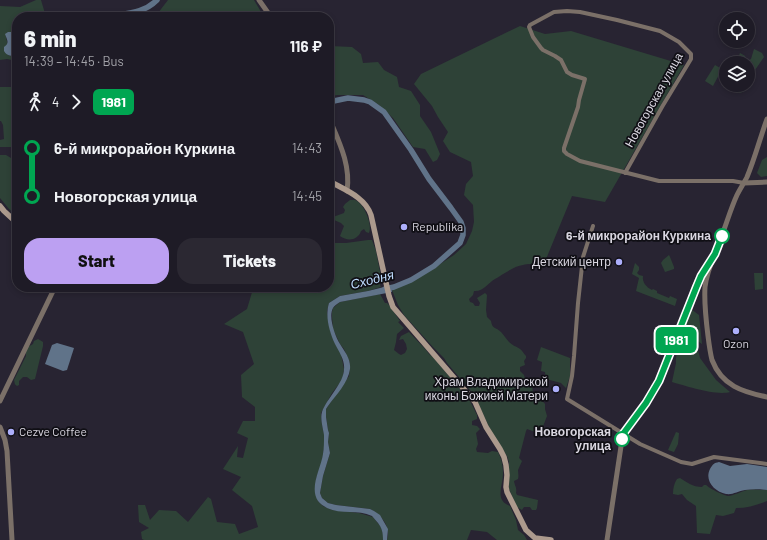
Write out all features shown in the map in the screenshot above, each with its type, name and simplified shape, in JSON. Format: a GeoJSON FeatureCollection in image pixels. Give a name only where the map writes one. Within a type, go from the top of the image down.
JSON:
{"type":"FeatureCollection","features":[{"type":"Feature","properties":{"kind":"main road"},"geometry":{"type":"LineString","coordinates":[[334,184],[361,200],[369,209],[386,284],[393,307],[475,402],[486,427],[504,457],[507,475],[507,492],[526,530],[535,538],[551,540]]}},
{"type":"Feature","properties":{"kind":"main road"},"geometry":{"type":"LineString","coordinates":[[0,206],[12,218]]}},
{"type":"Feature","properties":{"kind":"street"},"geometry":{"type":"LineString","coordinates":[[259,0],[267,12]]}},
{"type":"Feature","properties":{"kind":"street","name":"Новогорская улица"},"geometry":{"type":"LineString","coordinates":[[554,12],[580,12],[617,20],[660,32],[679,42],[691,54],[691,59],[662,106],[625,173],[580,162],[564,151],[565,142],[578,106],[585,79],[567,72],[561,60],[543,50],[530,31],[530,25],[554,12]]}},
{"type":"Feature","properties":{"kind":"street"},"geometry":{"type":"LineString","coordinates":[[767,119],[747,178],[737,195],[705,286],[705,301],[712,359],[725,380],[737,389],[747,393],[767,397]]}},
{"type":"Feature","properties":{"kind":"street"},"geometry":{"type":"LineString","coordinates":[[334,130],[346,160],[348,178],[347,191]]}},
{"type":"Feature","properties":{"kind":"street"},"geometry":{"type":"LineString","coordinates":[[625,173],[663,182],[767,182]]}},
{"type":"Feature","properties":{"kind":"street"},"geometry":{"type":"LineString","coordinates":[[593,226],[583,257],[574,363],[568,399],[629,438],[681,462],[692,464],[714,457],[767,464]]}},
{"type":"Feature","properties":{"kind":"street"},"geometry":{"type":"LineString","coordinates":[[607,540],[623,434],[646,403],[659,381],[701,276],[715,254]]}},
{"type":"Feature","properties":{"kind":"street"},"geometry":{"type":"LineString","coordinates":[[693,295],[696,289],[705,286]]}},
{"type":"Feature","properties":{"kind":"street"},"geometry":{"type":"LineString","coordinates":[[0,402],[53,292]]}},
{"type":"Feature","properties":{"kind":"street"},"geometry":{"type":"LineString","coordinates":[[693,295],[698,293],[701,294],[705,301]]}},
{"type":"Feature","properties":{"kind":"street"},"geometry":{"type":"LineString","coordinates":[[0,427],[5,440],[12,540]]}},
{"type":"Feature","properties":{"kind":"green space"},"geometry":{"type":"Polygon","coordinates":[[[36,0],[41,0],[45,12],[12,12],[12,32],[8,32],[6,38],[9,56],[12,56],[12,60],[0,60],[0,6],[20,7],[36,0]]]}},
{"type":"Feature","properties":{"kind":"green space"},"geometry":{"type":"Polygon","coordinates":[[[168,0],[254,0],[261,12],[159,12],[168,0]]]}},
{"type":"Feature","properties":{"kind":"green space"},"geometry":{"type":"Polygon","coordinates":[[[520,26],[545,34],[571,31],[684,65],[605,202],[572,196],[544,264],[528,264],[516,267],[495,279],[483,289],[474,291],[473,295],[469,299],[475,306],[479,306],[480,303],[477,298],[485,293],[487,295],[487,317],[491,321],[493,327],[501,332],[510,343],[521,350],[526,356],[524,361],[525,365],[520,367],[520,371],[524,375],[526,382],[532,386],[534,399],[545,404],[547,416],[542,429],[535,432],[527,429],[526,431],[519,458],[522,461],[518,470],[518,479],[514,481],[517,495],[538,500],[536,510],[532,510],[530,507],[524,507],[522,510],[517,507],[509,489],[509,462],[507,456],[492,434],[475,396],[444,358],[404,315],[392,290],[431,270],[454,255],[466,244],[474,222],[473,205],[464,195],[466,184],[473,176],[471,162],[450,152],[443,141],[448,132],[432,106],[414,84],[421,74],[520,26]]]}},
{"type":"Feature","properties":{"kind":"green space"},"geometry":{"type":"Polygon","coordinates":[[[334,46],[352,47],[361,54],[363,63],[378,62],[384,70],[397,77],[399,87],[411,91],[420,105],[420,116],[431,132],[440,154],[437,160],[433,162],[425,149],[413,147],[393,118],[379,105],[363,95],[334,95],[334,46]]]}},
{"type":"Feature","properties":{"kind":"green space"},"geometry":{"type":"Polygon","coordinates":[[[754,49],[762,53],[764,57],[755,70],[755,56],[752,56],[754,49]]]}},
{"type":"Feature","properties":{"kind":"green space"},"geometry":{"type":"Polygon","coordinates":[[[715,65],[719,67],[719,75],[713,86],[705,81],[715,65]]]}},
{"type":"Feature","properties":{"kind":"green space"},"geometry":{"type":"Polygon","coordinates":[[[0,87],[12,87],[12,147],[0,147],[0,140],[4,139],[3,125],[0,121],[0,87]]]}},
{"type":"Feature","properties":{"kind":"green space"},"geometry":{"type":"Polygon","coordinates":[[[0,155],[6,155],[12,160],[12,212],[0,198],[0,155]]]}},
{"type":"Feature","properties":{"kind":"green space"},"geometry":{"type":"Polygon","coordinates":[[[767,157],[767,176],[761,177],[757,173],[762,160],[767,157]]]}},
{"type":"Feature","properties":{"kind":"green space"},"geometry":{"type":"Polygon","coordinates":[[[350,200],[356,200],[360,203],[369,220],[369,233],[364,229],[358,236],[352,239],[346,239],[340,236],[344,226],[334,220],[334,217],[344,213],[345,210],[343,207],[350,200]]]}},
{"type":"Feature","properties":{"kind":"green space"},"geometry":{"type":"Polygon","coordinates":[[[372,240],[376,251],[381,277],[379,283],[381,287],[340,296],[329,303],[327,311],[329,325],[331,333],[341,354],[344,369],[343,377],[321,413],[324,448],[322,462],[316,479],[316,495],[318,501],[323,506],[332,510],[359,513],[373,517],[381,527],[383,540],[142,539],[141,532],[149,528],[139,522],[138,505],[145,505],[150,520],[159,510],[176,511],[188,522],[208,497],[211,499],[217,522],[235,524],[239,534],[258,527],[252,506],[232,490],[241,477],[223,469],[238,446],[237,457],[243,458],[248,438],[237,433],[243,421],[255,421],[255,407],[242,397],[241,375],[254,364],[243,332],[224,324],[247,309],[252,292],[334,292],[334,243],[372,240]]]}},
{"type":"Feature","properties":{"kind":"green space"},"geometry":{"type":"Polygon","coordinates":[[[669,255],[674,269],[665,272],[661,263],[669,255]]]}},
{"type":"Feature","properties":{"kind":"green space"},"geometry":{"type":"Polygon","coordinates":[[[635,263],[639,267],[637,273],[643,276],[646,286],[657,291],[657,293],[669,298],[670,296],[677,299],[675,306],[636,291],[639,278],[632,274],[635,263]]]}},
{"type":"Feature","properties":{"kind":"green space"},"geometry":{"type":"Polygon","coordinates":[[[754,273],[763,273],[763,289],[755,290],[754,273]]]}},
{"type":"Feature","properties":{"kind":"green space"},"geometry":{"type":"Polygon","coordinates":[[[380,294],[385,303],[389,305],[400,321],[398,322],[404,328],[397,334],[394,350],[401,355],[405,353],[407,349],[406,344],[403,339],[399,340],[401,336],[409,332],[433,357],[470,401],[477,415],[477,419],[472,421],[472,425],[477,426],[480,429],[476,433],[478,444],[476,449],[477,452],[498,452],[503,468],[500,492],[502,500],[510,506],[516,520],[518,530],[527,540],[497,540],[487,532],[471,530],[467,540],[387,540],[387,526],[382,518],[370,509],[336,505],[328,503],[322,498],[320,493],[323,476],[330,453],[326,409],[349,376],[350,363],[333,329],[333,308],[340,302],[380,294]]]}},
{"type":"Feature","properties":{"kind":"green space"},"geometry":{"type":"Polygon","coordinates":[[[691,309],[699,315],[702,344],[692,337],[681,334],[691,309]]]}},
{"type":"Feature","properties":{"kind":"green space"},"geometry":{"type":"Polygon","coordinates":[[[687,338],[696,342],[700,358],[716,380],[730,392],[709,392],[672,382],[678,345],[687,338]]]}},
{"type":"Feature","properties":{"kind":"green space"},"geometry":{"type":"Polygon","coordinates":[[[38,339],[43,342],[43,346],[35,379],[31,380],[27,377],[23,377],[17,386],[14,380],[26,356],[28,347],[38,339]]]}},
{"type":"Feature","properties":{"kind":"green space"},"geometry":{"type":"Polygon","coordinates":[[[541,347],[570,358],[570,376],[566,388],[561,383],[546,379],[545,372],[541,371],[542,362],[537,360],[541,347]]]}},
{"type":"Feature","properties":{"kind":"green space"},"geometry":{"type":"Polygon","coordinates":[[[676,432],[679,433],[678,444],[674,452],[668,450],[676,432]]]}},
{"type":"Feature","properties":{"kind":"green space"},"geometry":{"type":"Polygon","coordinates":[[[680,478],[687,483],[699,487],[706,485],[717,492],[729,496],[747,490],[767,490],[767,501],[752,506],[736,508],[734,513],[723,516],[716,515],[710,534],[697,533],[696,506],[687,500],[682,494],[673,494],[675,483],[677,479],[680,478]]]}},
{"type":"Feature","properties":{"kind":"water"},"geometry":{"type":"Polygon","coordinates":[[[12,32],[12,55],[6,54],[4,51],[4,47],[7,43],[5,34],[12,32]]]}},
{"type":"Feature","properties":{"kind":"water"},"geometry":{"type":"Polygon","coordinates":[[[391,286],[392,292],[340,302],[333,308],[331,316],[334,331],[349,359],[350,369],[344,384],[326,409],[330,453],[323,476],[320,493],[322,498],[328,503],[370,509],[380,515],[388,529],[387,540],[383,540],[380,527],[372,516],[361,513],[332,510],[321,504],[316,496],[315,484],[324,449],[321,414],[341,380],[344,369],[343,359],[329,329],[327,313],[329,303],[340,296],[391,286]]]}},
{"type":"Feature","properties":{"kind":"water"},"geometry":{"type":"Polygon","coordinates":[[[57,343],[74,348],[67,370],[63,371],[45,364],[52,345],[57,343]]]}},
{"type":"Feature","properties":{"kind":"water"},"geometry":{"type":"Polygon","coordinates":[[[719,462],[730,466],[747,464],[767,467],[767,490],[742,490],[729,494],[718,491],[708,478],[710,469],[715,463],[719,462]]]}},
{"type":"Feature","properties":{"kind":"waterway","name":"Сходня"},"geometry":{"type":"LineString","coordinates":[[134,12],[147,8],[157,0]]}},
{"type":"Feature","properties":{"kind":"waterway","name":"Сходня"},"geometry":{"type":"LineString","coordinates":[[334,101],[348,98],[364,100],[370,102],[384,112],[411,150],[429,179],[461,222],[463,228],[463,235],[460,243],[434,266],[411,280],[385,289]]}},
{"type":"Feature","properties":{"kind":"bus line","name":"1981"},"geometry":{"type":"LineString","coordinates":[[622,439],[623,434],[646,403],[659,381],[701,276],[715,254],[722,236]]}},
{"type":"Feature","properties":{"kind":"place","name":"Republika"},"geometry":{"type":"Point","coordinates":[404,227]}},
{"type":"Feature","properties":{"kind":"place","name":"6-й микрорайон Куркина"},"geometry":{"type":"Point","coordinates":[722,236]}},
{"type":"Feature","properties":{"kind":"place","name":"Детский центр"},"geometry":{"type":"Point","coordinates":[619,262]}},
{"type":"Feature","properties":{"kind":"place","name":"Ozon"},"geometry":{"type":"Point","coordinates":[736,331]}},
{"type":"Feature","properties":{"kind":"place","name":"Храм Владимирской иконы Божией Матери"},"geometry":{"type":"Point","coordinates":[556,389]}},
{"type":"Feature","properties":{"kind":"place","name":"Cezve Coffee"},"geometry":{"type":"Point","coordinates":[11,432]}},
{"type":"Feature","properties":{"kind":"place","name":"Новогорская улица"},"geometry":{"type":"Point","coordinates":[622,439]}}]}
